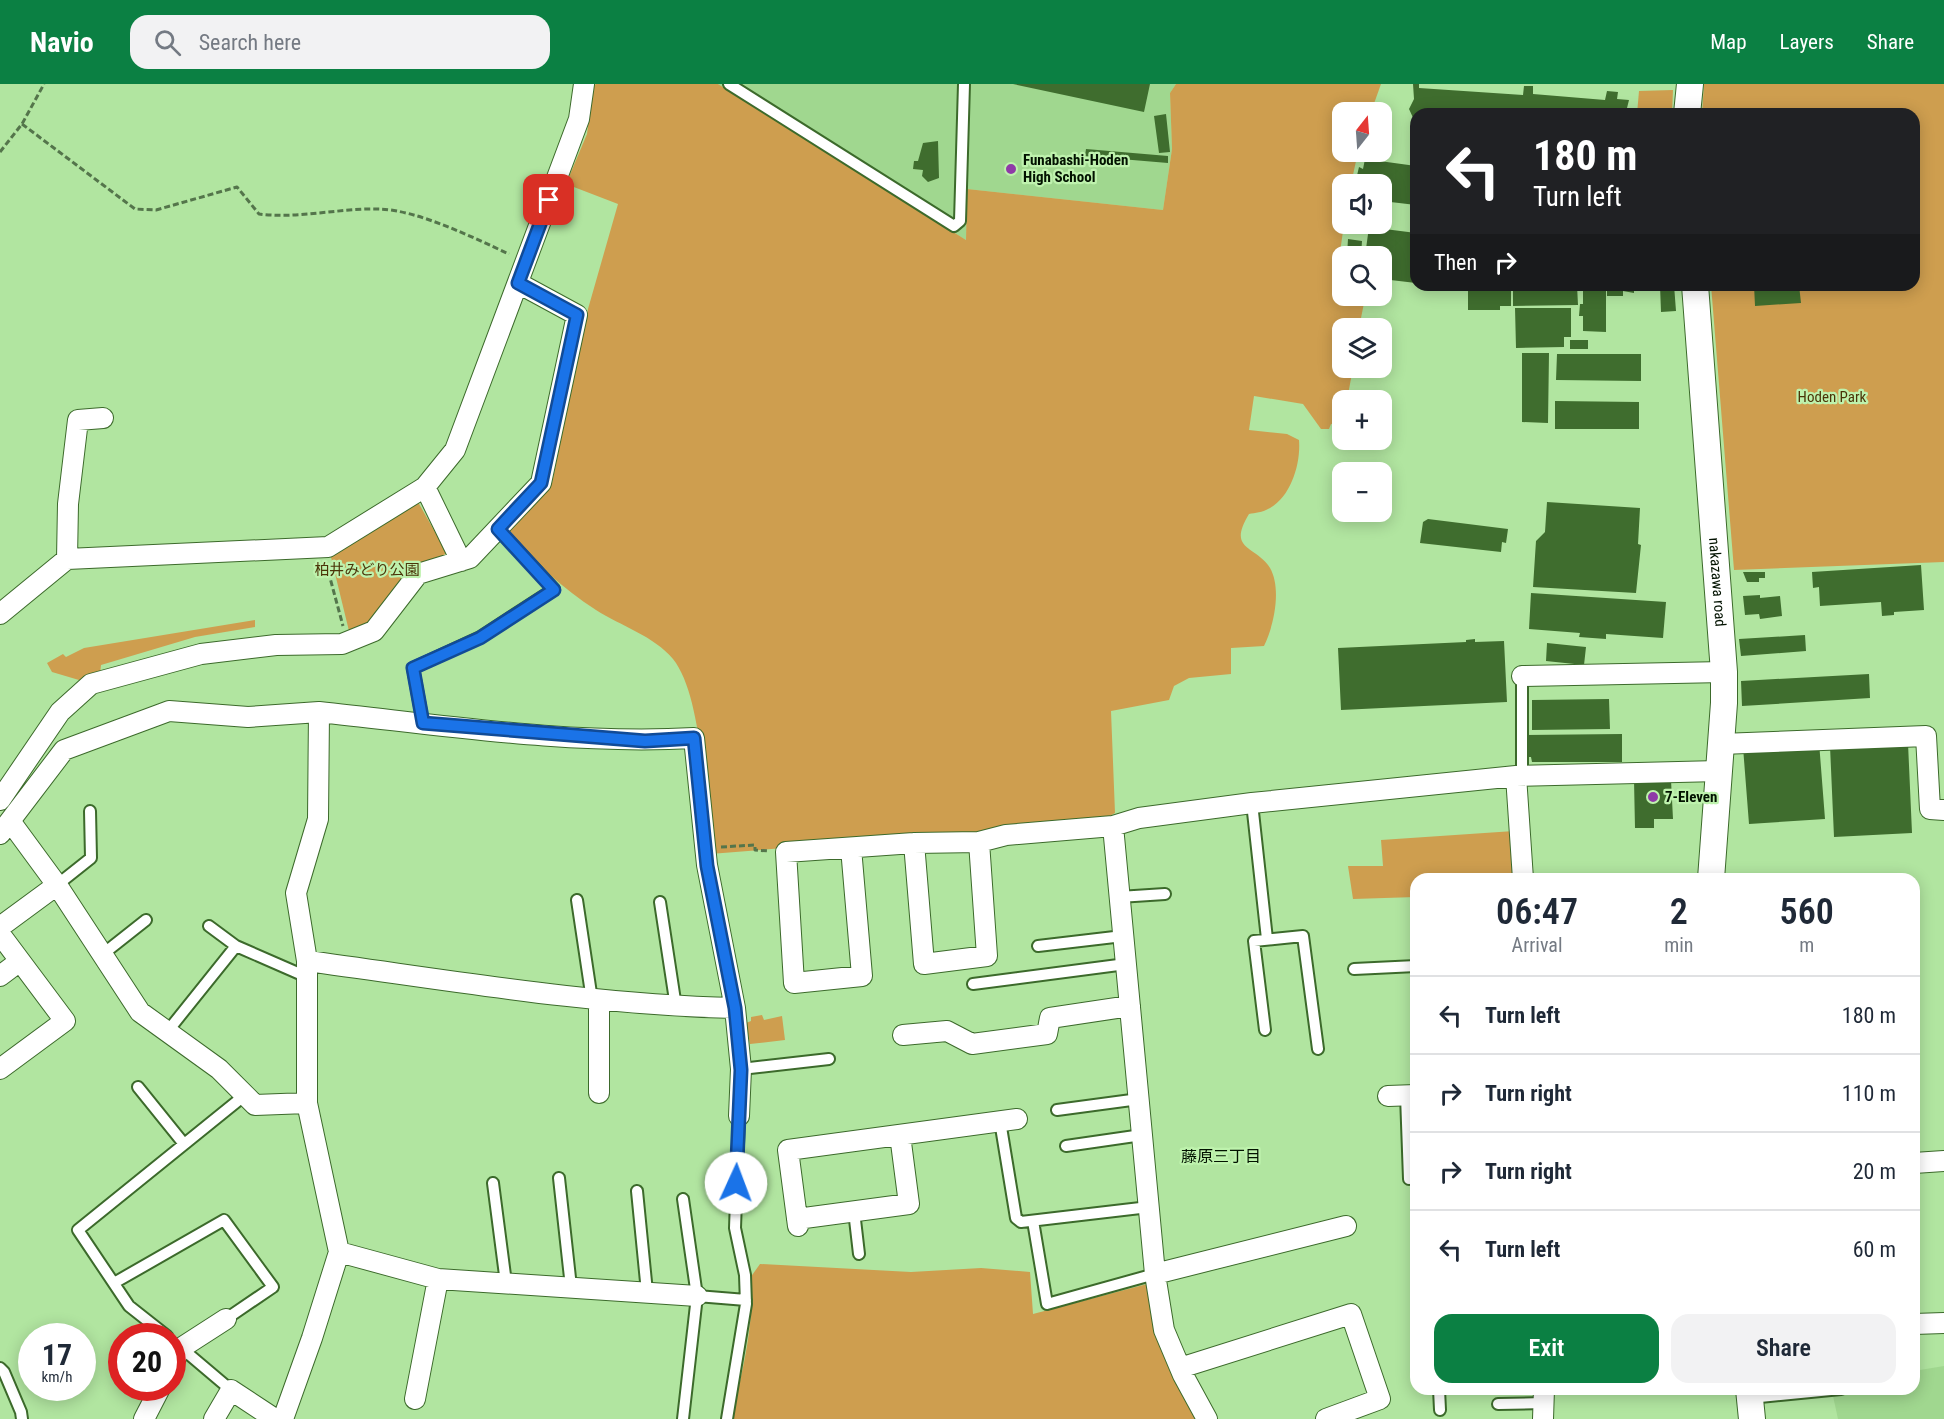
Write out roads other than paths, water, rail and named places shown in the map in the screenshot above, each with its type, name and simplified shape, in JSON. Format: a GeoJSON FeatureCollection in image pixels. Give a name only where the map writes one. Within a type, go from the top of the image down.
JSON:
{"type":"FeatureCollection","features":[{"type":"Feature","properties":{"kind":"street"},"geometry":{"type":"LineString","coordinates":[[0,614],[67,559],[328,547],[424,487],[455,450],[579,119],[584,84]]}},
{"type":"Feature","properties":{"kind":"street"},"geometry":{"type":"LineString","coordinates":[[1688,108],[1690,84]]}},
{"type":"Feature","properties":{"kind":"street"},"geometry":{"type":"LineString","coordinates":[[0,800],[60,712],[91,684],[201,654],[276,645],[342,644],[374,631],[418,574],[470,558],[541,483],[577,315],[518,283]]}},
{"type":"Feature","properties":{"kind":"street","name":"nakazawa road"},"geometry":{"type":"LineString","coordinates":[[1695,291],[1724,672],[1711,873]]}},
{"type":"Feature","properties":{"kind":"street"},"geometry":{"type":"LineString","coordinates":[[67,559],[68,504],[78,420],[103,418]]}},
{"type":"Feature","properties":{"kind":"street"},"geometry":{"type":"LineString","coordinates":[[424,487],[461,561]]}},
{"type":"Feature","properties":{"kind":"street"},"geometry":{"type":"LineString","coordinates":[[1522,676],[1724,672]]}},
{"type":"Feature","properties":{"kind":"street"},"geometry":{"type":"LineString","coordinates":[[307,1103],[255,1105],[219,1069],[140,1012],[57,885],[5,828],[64,750],[169,711],[248,717],[319,712],[645,741],[694,738],[705,848],[735,1008],[741,1070],[739,1116]]}},
{"type":"Feature","properties":{"kind":"street"},"geometry":{"type":"LineString","coordinates":[[283,1419],[339,1252],[307,1103],[307,969],[296,893],[318,819],[319,712]]}},
{"type":"Feature","properties":{"kind":"street"},"geometry":{"type":"LineString","coordinates":[[1721,744],[1926,736],[1930,809],[1944,810]]}},
{"type":"Feature","properties":{"kind":"street"},"geometry":{"type":"LineString","coordinates":[[851,848],[862,976],[794,983],[786,852],[914,843],[979,842],[1006,835],[1113,826],[1139,818],[1252,803],[1519,776],[1719,771]]}},
{"type":"Feature","properties":{"kind":"street"},"geometry":{"type":"LineString","coordinates":[[1519,776],[1523,873]]}},
{"type":"Feature","properties":{"kind":"street"},"geometry":{"type":"LineString","coordinates":[[1113,826],[1155,1274],[1164,1330],[1180,1368],[1207,1419]]}},
{"type":"Feature","properties":{"kind":"street"},"geometry":{"type":"LineString","coordinates":[[914,843],[924,964],[987,956],[979,842]]}},
{"type":"Feature","properties":{"kind":"street"},"geometry":{"type":"LineString","coordinates":[[0,927],[57,885]]}},
{"type":"Feature","properties":{"kind":"street"},"geometry":{"type":"LineString","coordinates":[[0,934],[64,1022],[0,1069]]}},
{"type":"Feature","properties":{"kind":"street"},"geometry":{"type":"LineString","coordinates":[[0,975],[20,961]]}},
{"type":"Feature","properties":{"kind":"street"},"geometry":{"type":"LineString","coordinates":[[307,969],[596,1000],[676,1007],[735,1008]]}},
{"type":"Feature","properties":{"kind":"street"},"geometry":{"type":"LineString","coordinates":[[596,1000],[599,1093]]}},
{"type":"Feature","properties":{"kind":"street"},"geometry":{"type":"LineString","coordinates":[[903,1035],[946,1031],[972,1044],[1047,1034],[1050,1018],[1130,1005]]}},
{"type":"Feature","properties":{"kind":"street"},"geometry":{"type":"LineString","coordinates":[[900,1135],[909,1204],[854,1211],[798,1223],[788,1150],[1008,1120]]}},
{"type":"Feature","properties":{"kind":"street"},"geometry":{"type":"LineString","coordinates":[[1920,1163],[1944,1161]]}},
{"type":"Feature","properties":{"kind":"street"},"geometry":{"type":"LineString","coordinates":[[1155,1274],[1346,1226]]}},
{"type":"Feature","properties":{"kind":"street"},"geometry":{"type":"LineString","coordinates":[[339,1252],[438,1279],[697,1296]]}},
{"type":"Feature","properties":{"kind":"street"},"geometry":{"type":"LineString","coordinates":[[415,1399],[438,1279]]}},
{"type":"Feature","properties":{"kind":"street"},"geometry":{"type":"LineString","coordinates":[[1180,1368],[1351,1314],[1380,1399],[1326,1419]]}},
{"type":"Feature","properties":{"kind":"street"},"geometry":{"type":"LineString","coordinates":[[186,1340],[226,1319]]}},
{"type":"Feature","properties":{"kind":"street"},"geometry":{"type":"LineString","coordinates":[[1920,1324],[1944,1323]]}},
{"type":"Feature","properties":{"kind":"street"},"geometry":{"type":"LineString","coordinates":[[214,1419],[231,1390],[275,1419]]}},
{"type":"Feature","properties":{"kind":"street"},"geometry":{"type":"LineString","coordinates":[[144,1419],[153,1401]]}},
{"type":"Feature","properties":{"kind":"lane"},"geometry":{"type":"LineString","coordinates":[[729,84],[954,226],[960,220],[964,84]]}},
{"type":"Feature","properties":{"kind":"lane"},"geometry":{"type":"LineString","coordinates":[[423,723],[413,668],[480,638],[554,590],[498,529]]}},
{"type":"Feature","properties":{"kind":"lane"},"geometry":{"type":"LineString","coordinates":[[1519,776],[1522,676]]}},
{"type":"Feature","properties":{"kind":"lane"},"geometry":{"type":"LineString","coordinates":[[1252,803],[1266,939]]}},
{"type":"Feature","properties":{"kind":"lane"},"geometry":{"type":"LineString","coordinates":[[57,885],[91,858],[90,811]]}},
{"type":"Feature","properties":{"kind":"lane"},"geometry":{"type":"LineString","coordinates":[[1119,897],[1165,894]]}},
{"type":"Feature","properties":{"kind":"lane"},"geometry":{"type":"LineString","coordinates":[[577,900],[596,1000]]}},
{"type":"Feature","properties":{"kind":"lane"},"geometry":{"type":"LineString","coordinates":[[660,902],[676,1007]]}},
{"type":"Feature","properties":{"kind":"lane"},"geometry":{"type":"LineString","coordinates":[[102,954],[146,920]]}},
{"type":"Feature","properties":{"kind":"lane"},"geometry":{"type":"LineString","coordinates":[[209,926],[236,946],[307,969]]}},
{"type":"Feature","properties":{"kind":"lane"},"geometry":{"type":"LineString","coordinates":[[1038,946],[1123,936]]}},
{"type":"Feature","properties":{"kind":"lane"},"geometry":{"type":"LineString","coordinates":[[1265,1030],[1254,941],[1303,936],[1318,1049]]}},
{"type":"Feature","properties":{"kind":"lane"},"geometry":{"type":"LineString","coordinates":[[167,1032],[236,946]]}},
{"type":"Feature","properties":{"kind":"lane"},"geometry":{"type":"LineString","coordinates":[[973,984],[1126,963]]}},
{"type":"Feature","properties":{"kind":"lane"},"geometry":{"type":"LineString","coordinates":[[1354,969],[1410,966]]}},
{"type":"Feature","properties":{"kind":"lane"},"geometry":{"type":"LineString","coordinates":[[741,1070],[829,1059]]}},
{"type":"Feature","properties":{"kind":"lane"},"geometry":{"type":"LineString","coordinates":[[138,1088],[184,1144]]}},
{"type":"Feature","properties":{"kind":"lane"},"geometry":{"type":"LineString","coordinates":[[147,1323],[129,1306],[78,1230],[245,1095]]}},
{"type":"Feature","properties":{"kind":"lane"},"geometry":{"type":"LineString","coordinates":[[1403,1096],[1409,1179]]}},
{"type":"Feature","properties":{"kind":"lane"},"geometry":{"type":"LineString","coordinates":[[1057,1110],[1139,1099]]}},
{"type":"Feature","properties":{"kind":"lane"},"geometry":{"type":"LineString","coordinates":[[726,1419],[746,1300],[745,1275],[735,1228],[739,1116]]}},
{"type":"Feature","properties":{"kind":"lane"},"geometry":{"type":"LineString","coordinates":[[1008,1120],[1016,1218],[1021,1222],[1149,1207]]}},
{"type":"Feature","properties":{"kind":"lane"},"geometry":{"type":"LineString","coordinates":[[1066,1146],[1142,1135]]}},
{"type":"Feature","properties":{"kind":"lane"},"geometry":{"type":"LineString","coordinates":[[559,1178],[571,1287]]}},
{"type":"Feature","properties":{"kind":"lane"},"geometry":{"type":"LineString","coordinates":[[492,1183],[506,1283]]}},
{"type":"Feature","properties":{"kind":"lane"},"geometry":{"type":"LineString","coordinates":[[637,1191],[647,1292]]}},
{"type":"Feature","properties":{"kind":"lane"},"geometry":{"type":"LineString","coordinates":[[683,1199],[697,1296],[683,1419]]}},
{"type":"Feature","properties":{"kind":"lane"},"geometry":{"type":"LineString","coordinates":[[854,1211],[859,1254]]}},
{"type":"Feature","properties":{"kind":"lane"},"geometry":{"type":"LineString","coordinates":[[114,1283],[224,1220],[273,1287],[226,1319]]}},
{"type":"Feature","properties":{"kind":"lane"},"geometry":{"type":"LineString","coordinates":[[1033,1221],[1047,1304],[1155,1274]]}},
{"type":"Feature","properties":{"kind":"lane"},"geometry":{"type":"LineString","coordinates":[[697,1296],[746,1300]]}},
{"type":"Feature","properties":{"kind":"lane"},"geometry":{"type":"LineString","coordinates":[[186,1357],[231,1390]]}},
{"type":"Feature","properties":{"kind":"lane"},"geometry":{"type":"LineString","coordinates":[[0,1368],[13,1392],[22,1419]]}},
{"type":"Feature","properties":{"kind":"lane"},"geometry":{"type":"LineString","coordinates":[[1439,1395],[1440,1410]]}},
{"type":"Feature","properties":{"kind":"lane"},"geometry":{"type":"LineString","coordinates":[[1750,1402],[1799,1395]]}},
{"type":"Feature","properties":{"kind":"lane"},"geometry":{"type":"LineString","coordinates":[[1498,1404],[1543,1404]]}},
{"type":"Feature","properties":{"kind":"place","name":"Funabashi-Hoden High School"},"geometry":{"type":"Point","coordinates":[1011,169]}},
{"type":"Feature","properties":{"kind":"place","name":"7-Eleven"},"geometry":{"type":"Point","coordinates":[1653,797]}},
{"type":"Feature","properties":{"kind":"district","name":"藤原三丁目"},"geometry":{"type":"Point","coordinates":[1221,1156]}},
{"type":"Feature","properties":{"kind":"park label","name":"Hoden Park"},"geometry":{"type":"Point","coordinates":[1832,397]}},
{"type":"Feature","properties":{"kind":"park label","name":"柏井みどり公園"},"geometry":{"type":"Point","coordinates":[367,570]}}]}
